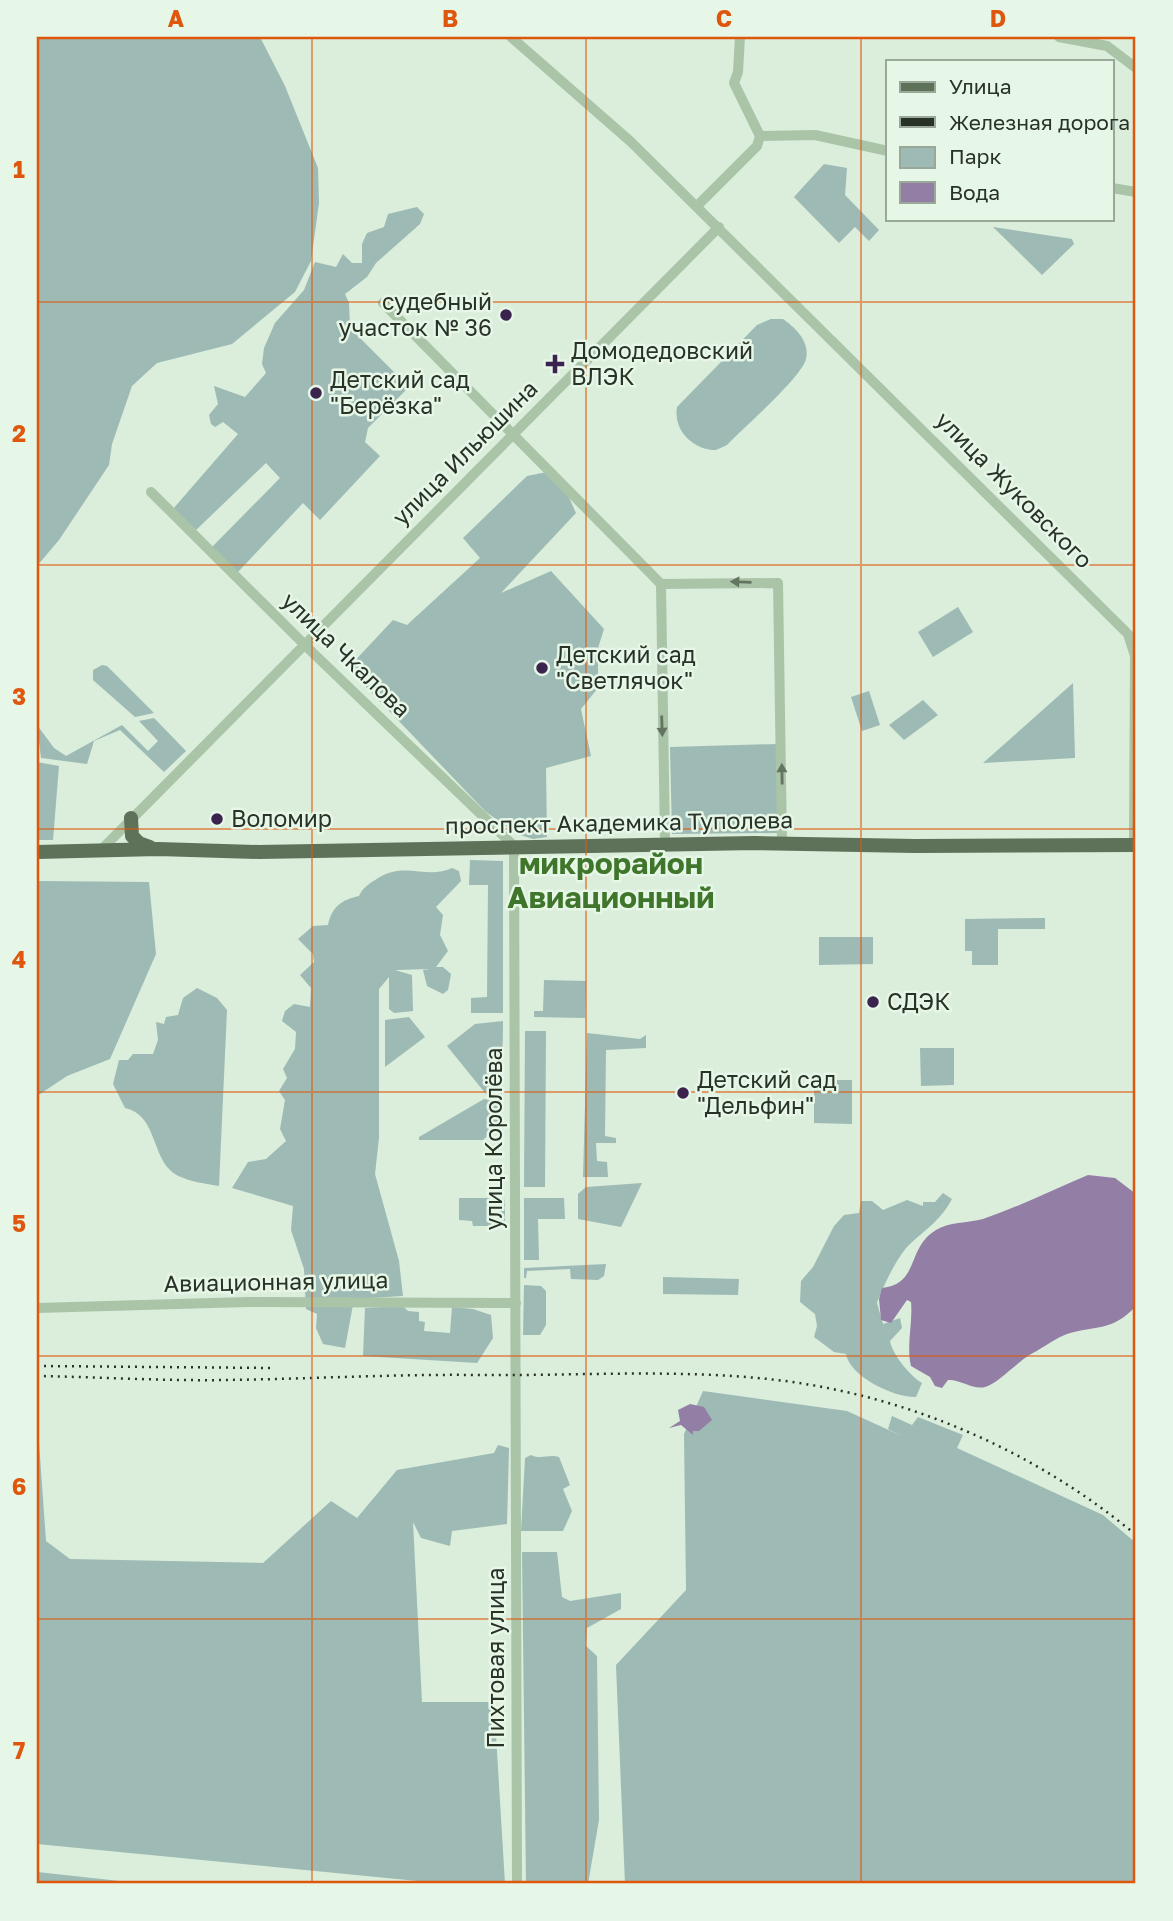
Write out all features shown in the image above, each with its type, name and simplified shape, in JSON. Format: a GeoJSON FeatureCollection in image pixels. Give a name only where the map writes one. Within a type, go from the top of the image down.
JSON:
{"type":"FeatureCollection","features":[{"type":"Feature","properties":{"kind":"main road"},"geometry":{"type":"LineString","coordinates":[[131,818],[130,830],[135,840],[158,849]]}},
{"type":"Feature","properties":{"kind":"main road","name":"проспект Академика Туполева"},"geometry":{"type":"LineString","coordinates":[[37,852],[158,849],[259,852],[782,843],[915,846],[1135,845]]}},
{"type":"Feature","properties":{"kind":"street"},"geometry":{"type":"LineString","coordinates":[[511,37],[630,141],[719,227]]}},
{"type":"Feature","properties":{"kind":"street"},"geometry":{"type":"LineString","coordinates":[[697,206],[757,146],[760,136],[734,83],[738,72],[740,37]]}},
{"type":"Feature","properties":{"kind":"street"},"geometry":{"type":"LineString","coordinates":[[1059,37],[1107,46],[1136,68]]}},
{"type":"Feature","properties":{"kind":"street"},"geometry":{"type":"LineString","coordinates":[[760,136],[815,135],[886,151]]}},
{"type":"Feature","properties":{"kind":"street"},"geometry":{"type":"LineString","coordinates":[[1114,187],[1136,192]]}},
{"type":"Feature","properties":{"kind":"street","name":"улица Ильюшина"},"geometry":{"type":"LineString","coordinates":[[102,849],[254,699],[303,643],[719,227]]}},
{"type":"Feature","properties":{"kind":"street","name":"улица Жуковского"},"geometry":{"type":"LineString","coordinates":[[719,227],[1128,634],[1135,656],[1135,845]]}},
{"type":"Feature","properties":{"kind":"street"},"geometry":{"type":"LineString","coordinates":[[383,303],[661,584],[665,844]]}},
{"type":"Feature","properties":{"kind":"street","name":"улица Чкалова"},"geometry":{"type":"LineString","coordinates":[[151,492],[514,846]]}},
{"type":"Feature","properties":{"kind":"street"},"geometry":{"type":"LineString","coordinates":[[661,584],[778,583],[782,843]]}},
{"type":"Feature","properties":{"kind":"street","name":"улица Королёва"},"geometry":{"type":"LineString","coordinates":[[514,846],[517,1432]]}},
{"type":"Feature","properties":{"kind":"street","name":"Авиационная улица"},"geometry":{"type":"LineString","coordinates":[[37,1308],[248,1302],[516,1303]]}},
{"type":"Feature","properties":{"kind":"street","name":"Пихтовая улица"},"geometry":{"type":"LineString","coordinates":[[517,1432],[517,1884]]}},
{"type":"Feature","properties":{"kind":"green space"},"geometry":{"type":"Polygon","coordinates":[[[37,37],[260,37],[285,86],[318,168],[319,203],[311,261],[295,292],[232,344],[157,363],[132,386],[112,444],[109,465],[59,540],[37,566],[37,37]]]}},
{"type":"Feature","properties":{"kind":"green space"},"geometry":{"type":"Polygon","coordinates":[[[824,164],[847,168],[845,195],[879,230],[869,241],[855,227],[839,243],[794,197],[824,164]]]}},
{"type":"Feature","properties":{"kind":"green space"},"geometry":{"type":"Polygon","coordinates":[[[417,207],[424,214],[420,224],[376,263],[367,277],[345,294],[349,303],[350,328],[409,387],[368,428],[365,442],[380,456],[320,520],[303,503],[237,573],[212,547],[280,478],[266,463],[196,530],[173,509],[238,434],[223,422],[215,427],[211,424],[209,415],[218,404],[214,386],[245,397],[266,373],[262,364],[264,348],[275,323],[304,290],[315,262],[336,267],[343,254],[352,263],[362,263],[362,244],[367,233],[384,227],[388,214],[417,207]]]}},
{"type":"Feature","properties":{"kind":"green space"},"geometry":{"type":"Polygon","coordinates":[[[993,227],[1072,239],[1074,244],[1042,275],[993,227]]]}},
{"type":"Feature","properties":{"kind":"green space"},"geometry":{"type":"Polygon","coordinates":[[[771,319],[783,319],[801,336],[807,353],[802,367],[783,390],[727,445],[716,450],[700,447],[682,431],[678,423],[677,407],[757,325],[771,319]]]}},
{"type":"Feature","properties":{"kind":"green space"},"geometry":{"type":"Polygon","coordinates":[[[547,472],[566,491],[576,513],[501,593],[551,571],[604,629],[598,648],[598,688],[581,709],[591,756],[546,768],[547,837],[533,839],[517,834],[486,812],[348,668],[393,620],[407,625],[480,558],[463,538],[527,476],[547,472]]]}},
{"type":"Feature","properties":{"kind":"green space"},"geometry":{"type":"Polygon","coordinates":[[[958,607],[973,632],[933,657],[918,632],[958,607]]]}},
{"type":"Feature","properties":{"kind":"green space"},"geometry":{"type":"Polygon","coordinates":[[[102,665],[107,666],[154,713],[135,717],[93,680],[93,670],[102,665]]]}},
{"type":"Feature","properties":{"kind":"green space"},"geometry":{"type":"Polygon","coordinates":[[[1073,683],[1075,758],[983,763],[1073,683]]]}},
{"type":"Feature","properties":{"kind":"green space"},"geometry":{"type":"Polygon","coordinates":[[[869,691],[880,725],[862,731],[851,697],[869,691]]]}},
{"type":"Feature","properties":{"kind":"green space"},"geometry":{"type":"Polygon","coordinates":[[[923,700],[938,715],[904,740],[889,725],[923,700]]]}},
{"type":"Feature","properties":{"kind":"green space"},"geometry":{"type":"Polygon","coordinates":[[[154,718],[186,751],[164,772],[120,730],[94,741],[87,764],[41,758],[37,725],[54,748],[66,756],[122,725],[148,751],[158,741],[139,721],[154,718]]]}},
{"type":"Feature","properties":{"kind":"green space"},"geometry":{"type":"Polygon","coordinates":[[[777,744],[777,833],[672,834],[670,747],[777,744]]]}},
{"type":"Feature","properties":{"kind":"green space"},"geometry":{"type":"Polygon","coordinates":[[[37,762],[59,766],[53,840],[37,840],[37,762]]]}},
{"type":"Feature","properties":{"kind":"green space"},"geometry":{"type":"Polygon","coordinates":[[[470,860],[503,861],[503,1013],[471,1013],[471,998],[487,997],[488,885],[469,885],[470,860]]]}},
{"type":"Feature","properties":{"kind":"green space"},"geometry":{"type":"Polygon","coordinates":[[[452,868],[459,871],[461,881],[436,907],[443,915],[440,935],[448,951],[436,967],[443,967],[451,974],[448,990],[443,994],[427,986],[423,970],[430,969],[395,970],[412,975],[413,1011],[394,1013],[389,1009],[389,977],[379,989],[379,1138],[375,1174],[399,1261],[403,1296],[354,1299],[345,1348],[323,1344],[316,1328],[317,1314],[306,1309],[304,1269],[291,1230],[293,1206],[232,1188],[248,1162],[266,1159],[286,1141],[280,1129],[285,1100],[279,1091],[287,1078],[283,1069],[295,1049],[296,1032],[282,1021],[285,1011],[294,1004],[310,1007],[311,988],[300,975],[314,962],[313,954],[298,939],[313,926],[328,925],[338,905],[359,896],[367,886],[388,873],[434,872],[452,868]]]}},
{"type":"Feature","properties":{"kind":"green space"},"geometry":{"type":"Polygon","coordinates":[[[37,881],[149,882],[156,954],[110,1059],[67,1076],[37,1096],[37,881]]]}},
{"type":"Feature","properties":{"kind":"green space"},"geometry":{"type":"Polygon","coordinates":[[[1045,918],[1045,929],[998,929],[998,965],[972,965],[972,951],[965,951],[965,919],[1045,918]]]}},
{"type":"Feature","properties":{"kind":"green space"},"geometry":{"type":"Polygon","coordinates":[[[819,937],[873,937],[873,964],[819,965],[819,937]]]}},
{"type":"Feature","properties":{"kind":"green space"},"geometry":{"type":"Polygon","coordinates":[[[544,980],[586,981],[585,1018],[534,1017],[534,1011],[543,1011],[544,980]]]}},
{"type":"Feature","properties":{"kind":"green space"},"geometry":{"type":"Polygon","coordinates":[[[197,988],[217,998],[227,1010],[219,1186],[185,1179],[168,1168],[142,1117],[125,1108],[113,1084],[119,1060],[128,1060],[133,1054],[153,1054],[158,1040],[156,1022],[164,1024],[166,1017],[178,1015],[183,998],[197,988]]]}},
{"type":"Feature","properties":{"kind":"green space"},"geometry":{"type":"Polygon","coordinates":[[[409,1017],[425,1037],[385,1067],[385,1020],[409,1017]]]}},
{"type":"Feature","properties":{"kind":"green space"},"geometry":{"type":"Polygon","coordinates":[[[503,1021],[501,1096],[486,1094],[447,1046],[475,1024],[503,1021]]]}},
{"type":"Feature","properties":{"kind":"green space"},"geometry":{"type":"Polygon","coordinates":[[[525,1031],[546,1031],[545,1187],[524,1187],[525,1031]]]}},
{"type":"Feature","properties":{"kind":"green space"},"geometry":{"type":"Polygon","coordinates":[[[587,1033],[640,1039],[646,1035],[646,1048],[606,1050],[605,1136],[616,1138],[616,1143],[596,1143],[597,1161],[607,1162],[608,1177],[583,1177],[587,1033]]]}},
{"type":"Feature","properties":{"kind":"green space"},"geometry":{"type":"Polygon","coordinates":[[[920,1048],[954,1048],[954,1085],[921,1086],[920,1048]]]}},
{"type":"Feature","properties":{"kind":"green space"},"geometry":{"type":"Polygon","coordinates":[[[814,1080],[852,1080],[852,1124],[814,1123],[814,1080]]]}},
{"type":"Feature","properties":{"kind":"green space"},"geometry":{"type":"Polygon","coordinates":[[[484,1099],[501,1101],[500,1125],[483,1140],[419,1140],[419,1137],[484,1099]]]}},
{"type":"Feature","properties":{"kind":"green space"},"geometry":{"type":"Polygon","coordinates":[[[642,1183],[621,1227],[578,1219],[578,1194],[586,1187],[642,1183]]]}},
{"type":"Feature","properties":{"kind":"green space"},"geometry":{"type":"Polygon","coordinates":[[[943,1193],[952,1199],[948,1206],[939,1218],[905,1249],[877,1303],[883,1324],[900,1318],[902,1328],[890,1341],[891,1346],[902,1364],[922,1383],[916,1397],[897,1394],[864,1378],[849,1362],[846,1354],[834,1352],[814,1337],[817,1326],[815,1314],[800,1302],[801,1281],[813,1267],[834,1226],[844,1215],[859,1213],[861,1201],[872,1201],[883,1210],[907,1200],[923,1206],[923,1202],[935,1202],[943,1193]]]}},
{"type":"Feature","properties":{"kind":"green space"},"geometry":{"type":"Polygon","coordinates":[[[459,1198],[502,1198],[505,1200],[505,1223],[502,1226],[473,1226],[472,1221],[459,1220],[459,1198]]]}},
{"type":"Feature","properties":{"kind":"green space"},"geometry":{"type":"Polygon","coordinates":[[[524,1198],[564,1198],[565,1219],[538,1219],[539,1260],[524,1260],[524,1198]]]}},
{"type":"Feature","properties":{"kind":"green space"},"geometry":{"type":"Polygon","coordinates":[[[606,1264],[604,1276],[598,1280],[571,1279],[570,1269],[527,1271],[524,1278],[524,1268],[606,1264]]]}},
{"type":"Feature","properties":{"kind":"green space"},"geometry":{"type":"Polygon","coordinates":[[[663,1277],[739,1279],[738,1295],[663,1294],[663,1277]]]}},
{"type":"Feature","properties":{"kind":"green space"},"geometry":{"type":"Polygon","coordinates":[[[524,1285],[541,1286],[546,1291],[546,1325],[540,1335],[523,1335],[524,1285]]]}},
{"type":"Feature","properties":{"kind":"green space"},"geometry":{"type":"Polygon","coordinates":[[[403,1306],[408,1311],[419,1312],[419,1321],[425,1322],[424,1331],[450,1333],[452,1307],[473,1309],[491,1315],[493,1338],[477,1363],[363,1356],[365,1308],[403,1306]]]}},
{"type":"Feature","properties":{"kind":"green space"},"geometry":{"type":"Polygon","coordinates":[[[703,1391],[847,1411],[902,1436],[888,1429],[892,1416],[912,1425],[918,1417],[963,1435],[957,1448],[1103,1515],[1136,1543],[1136,1884],[625,1884],[616,1665],[686,1590],[684,1434],[703,1391]]]}},
{"type":"Feature","properties":{"kind":"green space"},"geometry":{"type":"Polygon","coordinates":[[[37,1414],[46,1541],[70,1559],[263,1563],[331,1501],[357,1518],[397,1470],[494,1453],[498,1445],[509,1448],[507,1524],[452,1531],[450,1546],[421,1538],[413,1522],[422,1702],[494,1702],[505,1884],[448,1884],[37,1844],[37,1414]]]}},
{"type":"Feature","properties":{"kind":"green space"},"geometry":{"type":"Polygon","coordinates":[[[531,1455],[559,1457],[570,1485],[563,1489],[572,1511],[563,1531],[521,1531],[525,1458],[531,1455]]]}},
{"type":"Feature","properties":{"kind":"green space"},"geometry":{"type":"Polygon","coordinates":[[[522,1552],[557,1552],[562,1597],[570,1601],[621,1593],[621,1609],[587,1628],[586,1646],[597,1656],[599,1820],[588,1884],[526,1884],[522,1552]]]}},
{"type":"Feature","properties":{"kind":"green space"},"geometry":{"type":"Polygon","coordinates":[[[37,1872],[147,1884],[37,1884],[37,1872]]]}},
{"type":"Feature","properties":{"kind":"water"},"geometry":{"type":"Polygon","coordinates":[[[1088,1175],[1115,1178],[1136,1194],[1136,1306],[1111,1324],[1059,1338],[1028,1356],[985,1387],[948,1380],[942,1388],[935,1386],[930,1377],[911,1366],[911,1302],[907,1300],[891,1323],[881,1320],[879,1299],[882,1288],[902,1280],[920,1246],[936,1230],[946,1225],[983,1219],[1088,1175]]]}},
{"type":"Feature","properties":{"kind":"water"},"geometry":{"type":"Polygon","coordinates":[[[690,1404],[704,1407],[712,1420],[699,1431],[693,1431],[693,1435],[681,1425],[669,1428],[680,1421],[678,1410],[690,1404]]]}},
{"type":"Feature","properties":{"kind":"railway"},"geometry":{"type":"LineString","coordinates":[[37,1366],[275,1368]]}},
{"type":"Feature","properties":{"kind":"railway"},"geometry":{"type":"LineString","coordinates":[[37,1376],[202,1380],[414,1375],[659,1374],[732,1376],[818,1386],[868,1397],[964,1430],[1054,1476],[1136,1535]]}},
{"type":"Feature","properties":{"kind":"place","name":"судебный участок № 36"},"geometry":{"type":"Point","coordinates":[506,315]}},
{"type":"Feature","properties":{"kind":"place","name":"Домодедовский ВЛЭК"},"geometry":{"type":"Point","coordinates":[555,364]}},
{"type":"Feature","properties":{"kind":"place","name":"Детский сад \"Берёзка\""},"geometry":{"type":"Point","coordinates":[316,393]}},
{"type":"Feature","properties":{"kind":"place","name":"Детский сад \"Светлячок\""},"geometry":{"type":"Point","coordinates":[542,668]}},
{"type":"Feature","properties":{"kind":"place","name":"Воломир"},"geometry":{"type":"Point","coordinates":[217,819]}},
{"type":"Feature","properties":{"kind":"place","name":"СДЭК"},"geometry":{"type":"Point","coordinates":[873,1002]}},
{"type":"Feature","properties":{"kind":"place","name":"Детский сад \"Дельфин\""},"geometry":{"type":"Point","coordinates":[683,1093]}},
{"type":"Feature","properties":{"kind":"district","name":"микрорайон Авиационный"},"geometry":{"type":"Point","coordinates":[611,881]}}]}
